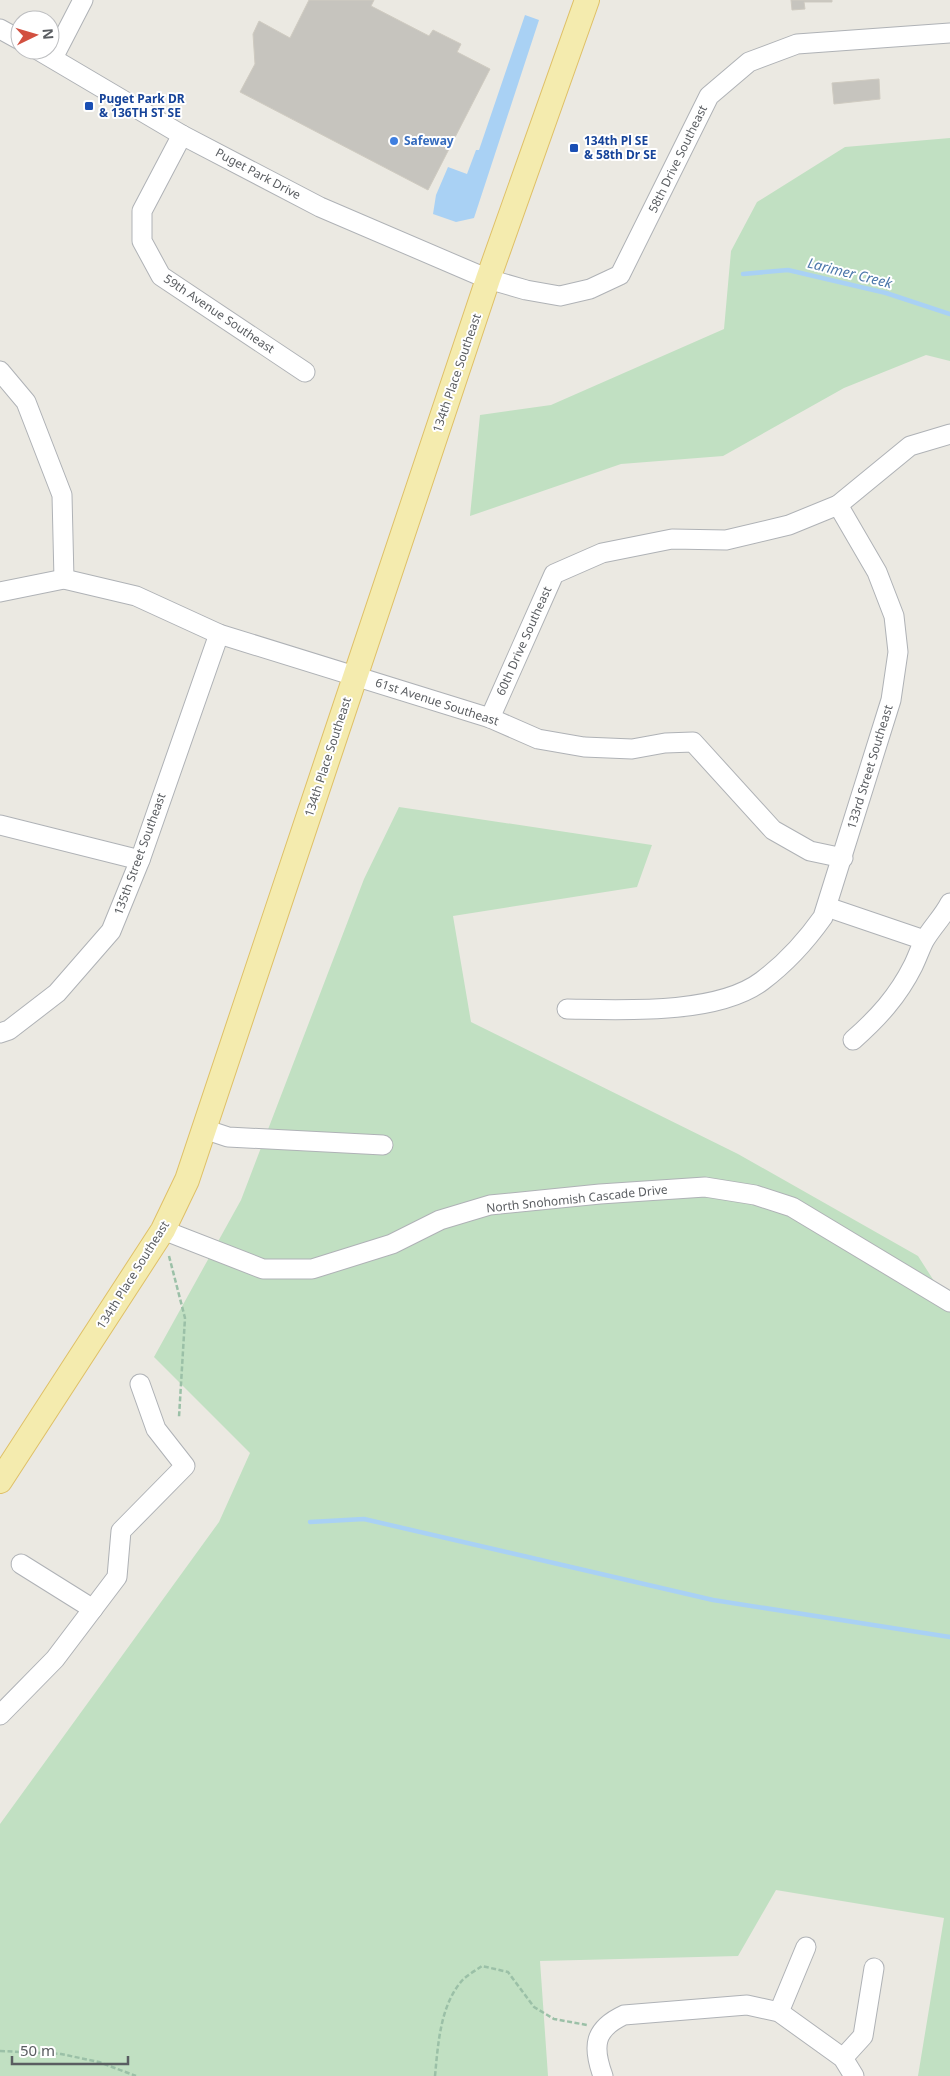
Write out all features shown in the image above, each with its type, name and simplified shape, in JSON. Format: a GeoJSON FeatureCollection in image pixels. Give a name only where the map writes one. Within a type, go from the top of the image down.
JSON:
{"type":"FeatureCollection","features":[{"type":"Feature","properties":{"kind":"main road","name":"134th Place Southeast"},"geometry":{"type":"LineString","coordinates":[[0,1481],[163,1230],[187,1180],[488,280],[587,0]]}},
{"type":"Feature","properties":{"kind":"street"},"geometry":{"type":"LineString","coordinates":[[60,33],[83,0]]}},
{"type":"Feature","properties":{"kind":"street","name":"58th Drive Southeast"},"geometry":{"type":"LineString","coordinates":[[488,280],[526,290],[560,296],[590,289],[620,275],[709,96],[750,62],[797,44],[950,33]]}},
{"type":"Feature","properties":{"kind":"street","name":"Puget Park Drive"},"geometry":{"type":"LineString","coordinates":[[55,60],[182,135],[320,207],[488,280]]}},
{"type":"Feature","properties":{"kind":"street","name":"59th Avenue Southeast"},"geometry":{"type":"LineString","coordinates":[[182,135],[142,211],[142,241],[161,276],[305,372]]}},
{"type":"Feature","properties":{"kind":"street"},"geometry":{"type":"LineString","coordinates":[[0,371],[26,402],[62,495],[64,579]]}},
{"type":"Feature","properties":{"kind":"street","name":"60th Drive Southeast"},"geometry":{"type":"LineString","coordinates":[[490,718],[554,574],[602,553],[672,540],[726,540],[789,524],[838,506],[910,446],[950,434]]}},
{"type":"Feature","properties":{"kind":"street","name":"133rd Street Southeast"},"geometry":{"type":"LineString","coordinates":[[567,1009],[634,1010],[692,1005],[733,996],[762,981],[804,943],[823,917],[843,858],[890,700],[898,652],[894,616],[877,572],[838,506]]}},
{"type":"Feature","properties":{"kind":"street","name":"61st Avenue Southeast"},"geometry":{"type":"LineString","coordinates":[[0,592],[64,579],[136,596],[219,634],[490,718],[538,739],[584,747],[632,749],[665,743],[693,742],[773,830],[810,851],[843,858]]}},
{"type":"Feature","properties":{"kind":"street","name":"135th Street Southeast"},"geometry":{"type":"LineString","coordinates":[[0,1033],[9,1030],[57,993],[112,931],[140,860],[219,634]]}},
{"type":"Feature","properties":{"kind":"street"},"geometry":{"type":"LineString","coordinates":[[0,824],[140,860]]}},
{"type":"Feature","properties":{"kind":"street"},"geometry":{"type":"LineString","coordinates":[[853,1040],[879,1017],[894,999],[913,966],[924,940],[944,916],[950,902]]}},
{"type":"Feature","properties":{"kind":"street"},"geometry":{"type":"LineString","coordinates":[[827,906],[924,940]]}},
{"type":"Feature","properties":{"kind":"street"},"geometry":{"type":"LineString","coordinates":[[204,1129],[228,1137],[383,1145]]}},
{"type":"Feature","properties":{"kind":"street","name":"North Snohomish Cascade Drive"},"geometry":{"type":"LineString","coordinates":[[163,1230],[263,1269],[312,1269],[392,1244],[440,1220],[490,1205],[600,1194],[705,1187],[756,1195],[792,1207],[950,1302]]}},
{"type":"Feature","properties":{"kind":"street"},"geometry":{"type":"LineString","coordinates":[[0,1715],[54,1659],[117,1578],[121,1530],[185,1466],[156,1428],[140,1384]]}},
{"type":"Feature","properties":{"kind":"street"},"geometry":{"type":"LineString","coordinates":[[22,1564],[92,1609]]}},
{"type":"Feature","properties":{"kind":"street"},"geometry":{"type":"LineString","coordinates":[[779,2012],[806,1947]]}},
{"type":"Feature","properties":{"kind":"street"},"geometry":{"type":"LineString","coordinates":[[843,2058],[863,2036],[874,1968]]}},
{"type":"Feature","properties":{"kind":"street"},"geometry":{"type":"LineString","coordinates":[[602,2076],[596,2054],[599,2034],[609,2022],[624,2015],[747,2006],[779,2012],[843,2058],[854,2076]]}},
{"type":"Feature","properties":{"kind":"path"},"geometry":{"type":"LineString","coordinates":[[163,1230],[185,1318],[179,1416]]}},
{"type":"Feature","properties":{"kind":"path"},"geometry":{"type":"LineString","coordinates":[[435,2076],[438,2046],[446,2009],[460,1982],[482,1966],[508,1972],[534,2008],[554,2019],[585,2023],[599,2034]]}},
{"type":"Feature","properties":{"kind":"path"},"geometry":{"type":"LineString","coordinates":[[0,2051],[61,2054],[99,2062],[136,2076]]}},
{"type":"Feature","properties":{"kind":"green space"},"geometry":{"type":"Polygon","coordinates":[[[950,138],[950,361],[926,355],[844,388],[723,456],[621,464],[470,516],[480,415],[551,405],[724,329],[731,251],[757,202],[845,147],[950,138]]]}},
{"type":"Feature","properties":{"kind":"green space"},"geometry":{"type":"Polygon","coordinates":[[[399,807],[652,845],[637,887],[453,916],[471,1022],[738,1154],[918,1256],[950,1306],[950,2076],[918,2076],[944,1918],[776,1890],[738,1956],[540,1961],[548,2076],[0,2076],[0,1824],[219,1522],[250,1453],[154,1357],[241,1200],[364,879],[399,807]]]}},
{"type":"Feature","properties":{"kind":"water"},"geometry":{"type":"Polygon","coordinates":[[[525,15],[539,20],[474,218],[456,222],[433,214],[436,195],[448,167],[467,174],[476,150],[479,150],[525,15]]]}},
{"type":"Feature","properties":{"kind":"building","name":"Safeway"},"geometry":{"type":"Polygon","coordinates":[[[309,0],[374,0],[371,6],[429,36],[433,30],[461,44],[457,52],[490,69],[428,190],[240,92],[255,64],[253,34],[259,21],[290,38],[309,0]]]}},
{"type":"Feature","properties":{"kind":"building"},"geometry":{"type":"Polygon","coordinates":[[[791,0],[832,0],[832,2],[804,2],[805,9],[792,10],[791,0]]]}},
{"type":"Feature","properties":{"kind":"building"},"geometry":{"type":"Polygon","coordinates":[[[879,79],[880,99],[834,104],[832,83],[879,79]]]}},
{"type":"Feature","properties":{"kind":"waterway","name":"Larimer Creek"},"geometry":{"type":"LineString","coordinates":[[743,274],[788,270],[886,293],[950,314]]}},
{"type":"Feature","properties":{"kind":"waterway"},"geometry":{"type":"LineString","coordinates":[[310,1522],[364,1519],[713,1600],[950,1637]]}},
{"type":"Feature","properties":{"kind":"place","name":"Puget Park DR & 136TH ST SE"},"geometry":{"type":"Point","coordinates":[89,106]}},
{"type":"Feature","properties":{"kind":"place","name":"Safeway"},"geometry":{"type":"Point","coordinates":[394,141]}},
{"type":"Feature","properties":{"kind":"place","name":"134th Pl SE & 58th Dr SE"},"geometry":{"type":"Point","coordinates":[574,148]}}]}
